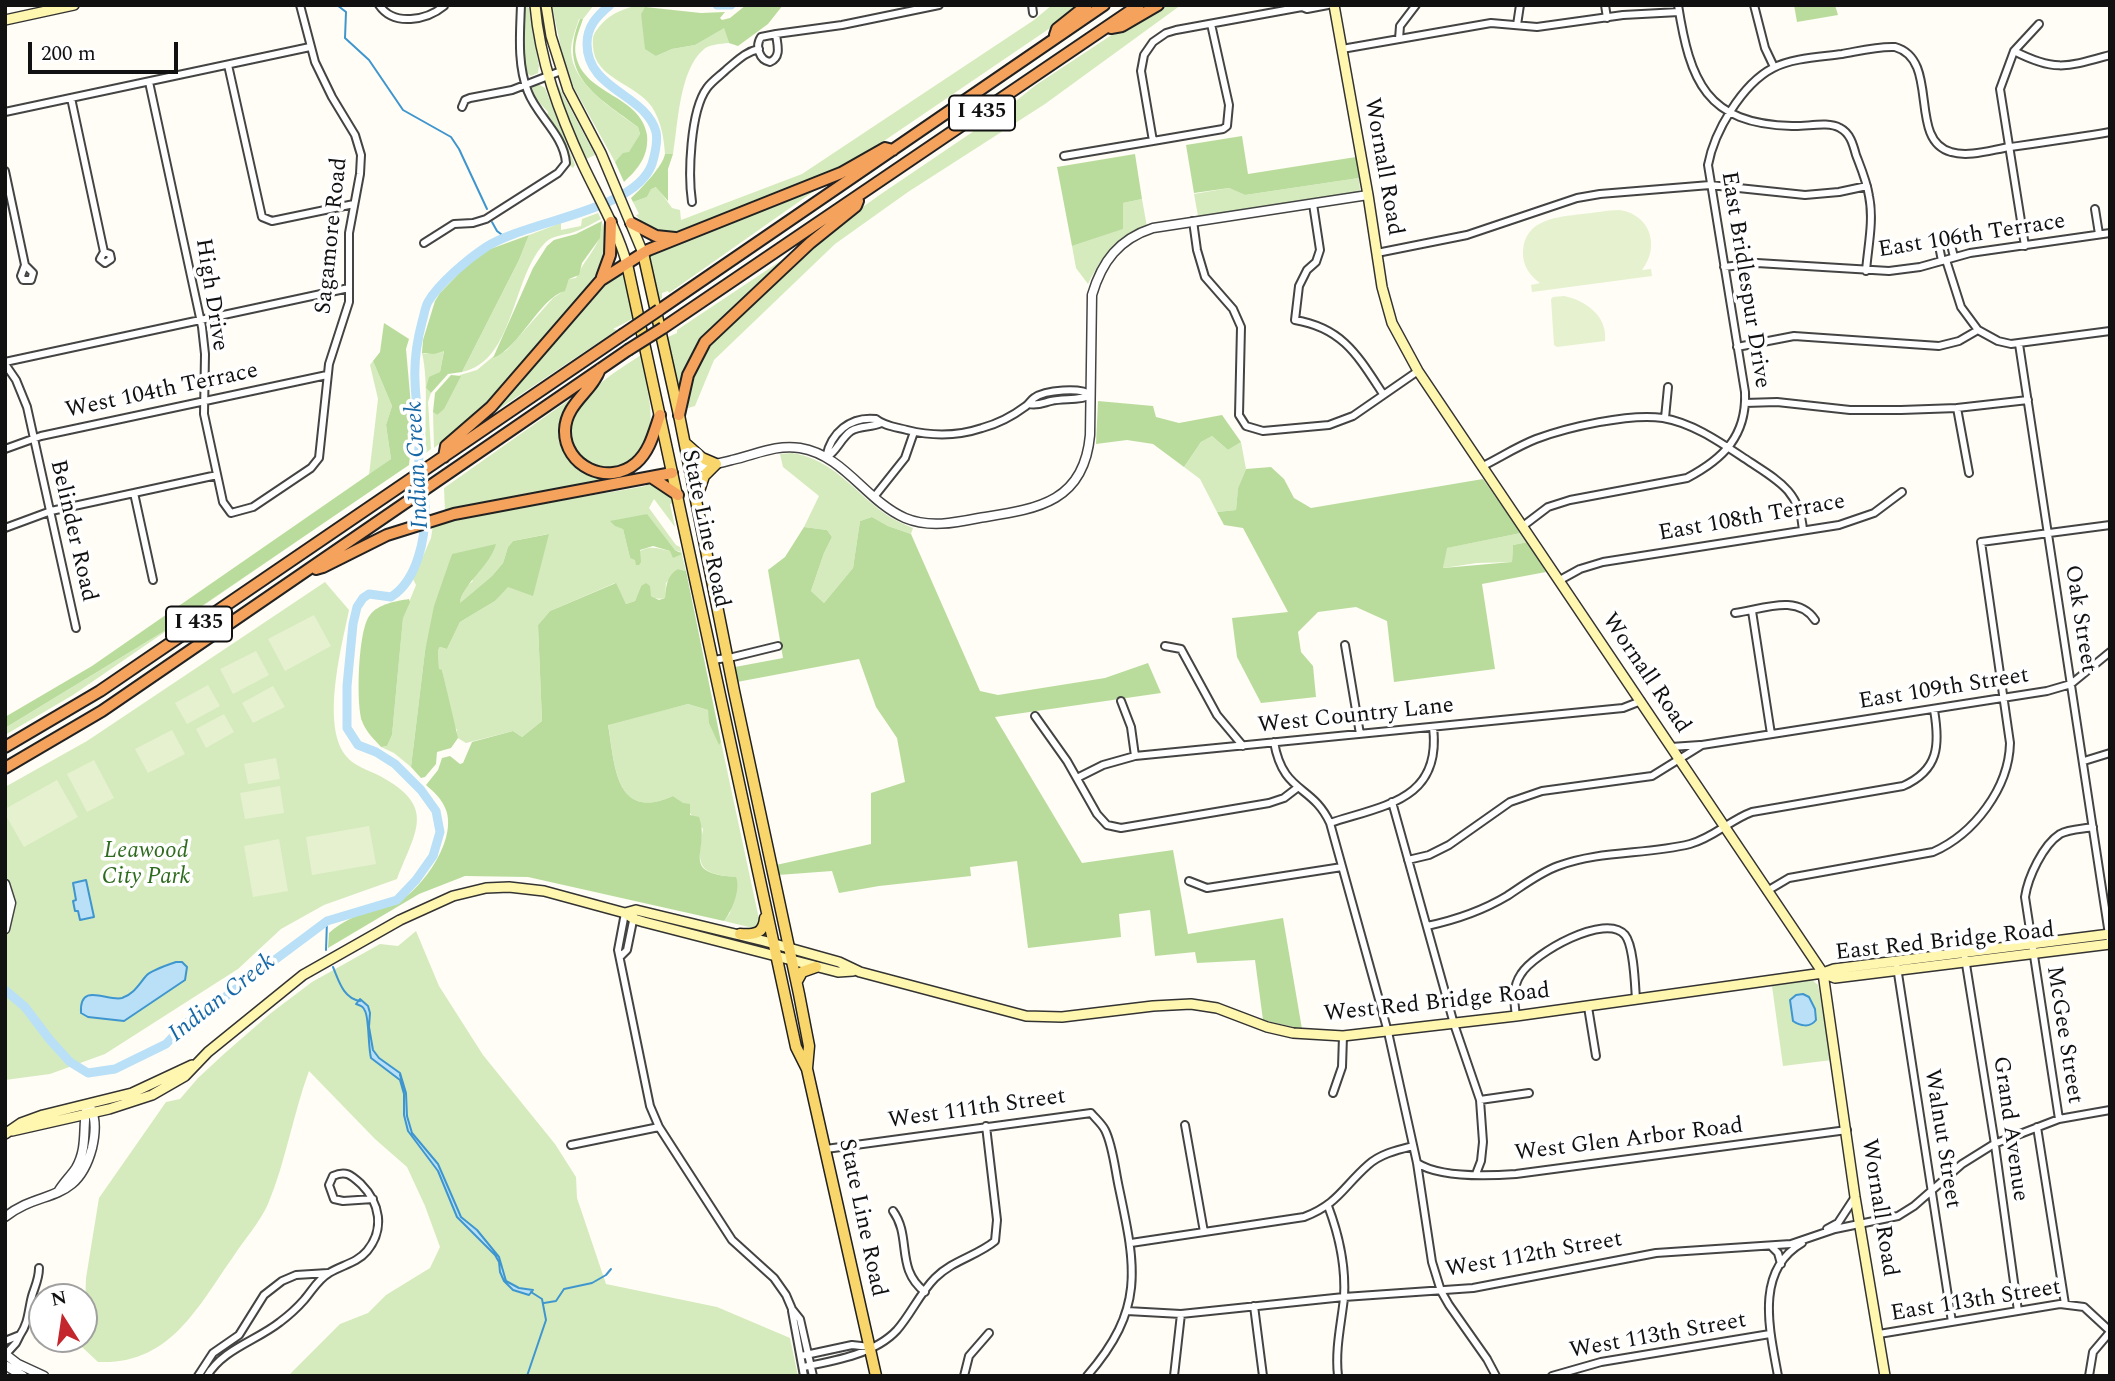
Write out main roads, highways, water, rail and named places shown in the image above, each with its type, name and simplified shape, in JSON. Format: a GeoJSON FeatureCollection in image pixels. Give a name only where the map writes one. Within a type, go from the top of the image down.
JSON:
{"type":"FeatureCollection","features":[{"type":"Feature","properties":{"kind":"highway"},"geometry":{"type":"LineString","coordinates":[[1055,38],[1056,29],[1087,5]]}},
{"type":"Feature","properties":{"kind":"highway","name":"I 435"},"geometry":{"type":"LineString","coordinates":[[5,747],[100,691],[1104,5]]}},
{"type":"Feature","properties":{"kind":"highway","name":"I 435"},"geometry":{"type":"LineString","coordinates":[[5,768],[102,711],[600,369],[860,196],[1139,5]]}},
{"type":"Feature","properties":{"kind":"highway"},"geometry":{"type":"LineString","coordinates":[[1104,29],[1122,26],[1158,5]]}},
{"type":"Feature","properties":{"kind":"highway"},"geometry":{"type":"LineString","coordinates":[[442,458],[446,446],[496,401],[601,280],[643,253],[841,173],[885,148],[893,149]]}},
{"type":"Feature","properties":{"kind":"highway"},"geometry":{"type":"LineString","coordinates":[[679,415],[688,375],[705,342],[810,243],[856,206],[860,196]]}},
{"type":"Feature","properties":{"kind":"highway"},"geometry":{"type":"LineString","coordinates":[[629,218],[656,236],[678,239]]}},
{"type":"Feature","properties":{"kind":"highway"},"geometry":{"type":"LineString","coordinates":[[601,280],[610,255],[611,222]]}},
{"type":"Feature","properties":{"kind":"highway"},"geometry":{"type":"LineString","coordinates":[[600,369],[596,380],[576,401],[566,420],[567,445],[580,464],[590,470],[607,474],[631,467],[648,447],[660,415]]}},
{"type":"Feature","properties":{"kind":"highway"},"geometry":{"type":"LineString","coordinates":[[306,571],[323,567],[387,535],[454,514],[672,473]]}},
{"type":"Feature","properties":{"kind":"highway"},"geometry":{"type":"LineString","coordinates":[[651,477],[678,495]]}},
{"type":"Feature","properties":{"kind":"main road"},"geometry":{"type":"LineString","coordinates":[[5,20],[74,5]]}},
{"type":"Feature","properties":{"kind":"main road","name":"State Line Road"},"geometry":{"type":"LineString","coordinates":[[535,5],[547,76],[627,264],[775,957],[796,1047],[807,1069],[876,1376]]}},
{"type":"Feature","properties":{"kind":"main road","name":"State Line Road"},"geometry":{"type":"LineString","coordinates":[[546,5],[551,36],[568,90],[601,153],[643,253],[691,470],[792,961],[809,1046],[807,1069]]}},
{"type":"Feature","properties":{"kind":"main road","name":"Wornall Road"},"geometry":{"type":"LineString","coordinates":[[1334,5],[1382,288],[1392,323],[1418,371],[1823,973],[1885,1376]]}},
{"type":"Feature","properties":{"kind":"main road"},"geometry":{"type":"LineString","coordinates":[[685,443],[702,458],[716,464],[704,476],[697,501]]}},
{"type":"Feature","properties":{"kind":"main road"},"geometry":{"type":"LineString","coordinates":[[672,473],[691,470]]}},
{"type":"Feature","properties":{"kind":"main road"},"geometry":{"type":"LineString","coordinates":[[8,1132],[32,1119],[138,1091],[193,1065],[303,975],[400,920],[453,896],[486,888],[509,887],[544,891],[631,914]]}},
{"type":"Feature","properties":{"kind":"main road"},"geometry":{"type":"LineString","coordinates":[[740,934],[761,931],[765,925],[766,911]]}},
{"type":"Feature","properties":{"kind":"main road","name":"West Red Bridge Road"},"geometry":{"type":"LineString","coordinates":[[631,914],[775,957],[838,972],[855,971]]}},
{"type":"Feature","properties":{"kind":"main road","name":"West Red Bridge Road"},"geometry":{"type":"LineString","coordinates":[[631,914],[740,934],[839,962],[855,971],[1026,1016],[1062,1017],[1191,1004],[1217,1008],[1267,1027],[1293,1033],[1343,1036],[1588,1007],[1823,973]]}},
{"type":"Feature","properties":{"kind":"main road","name":"East Red Bridge Road"},"geometry":{"type":"LineString","coordinates":[[1823,973],[1834,969],[1896,966],[2110,938]]}},
{"type":"Feature","properties":{"kind":"main road"},"geometry":{"type":"LineString","coordinates":[[796,982],[802,972],[816,967]]}},
{"type":"Feature","properties":{"kind":"main road"},"geometry":{"type":"LineString","coordinates":[[8,1132],[133,1103],[185,1076],[193,1065]]}},
{"type":"Feature","properties":{"kind":"water"},"geometry":{"type":"Polygon","coordinates":[[[86,880],[94,917],[80,920],[73,901],[76,900],[73,883],[86,880]]]}},
{"type":"Feature","properties":{"kind":"water"},"geometry":{"type":"Polygon","coordinates":[[[182,962],[187,967],[185,980],[124,1021],[88,1017],[81,1013],[82,1003],[89,995],[122,998],[133,991],[148,974],[182,962]]]}},
{"type":"Feature","properties":{"kind":"water"},"geometry":{"type":"Polygon","coordinates":[[[1803,994],[1809,997],[1815,1009],[1816,1020],[1808,1025],[1793,1021],[1790,1000],[1803,994]]]}},
{"type":"Feature","properties":{"kind":"water"},"geometry":{"type":"Polygon","coordinates":[[[360,999],[368,1006],[370,1013],[369,1027],[373,1050],[379,1058],[400,1073],[412,1133],[438,1164],[461,1217],[477,1230],[499,1257],[506,1281],[519,1288],[533,1290],[529,1295],[513,1290],[504,1281],[495,1255],[457,1217],[438,1171],[408,1131],[400,1080],[371,1058],[366,1014],[363,1007],[356,1004],[360,999]]]}},
{"type":"Feature","properties":{"kind":"waterway"},"geometry":{"type":"LineString","coordinates":[[337,5],[346,12],[345,38],[369,60],[403,110],[451,137],[487,209]]}},
{"type":"Feature","properties":{"kind":"waterway","name":"Indian Creek"},"geometry":{"type":"LineString","coordinates":[[5,990],[25,1007],[70,1062],[88,1073],[115,1069],[166,1044],[185,1024],[327,921],[397,900],[433,856],[440,832],[436,811],[421,790],[395,764],[358,745],[347,728],[347,686],[353,624],[357,607],[363,598],[369,594],[391,597],[408,580],[422,543],[425,501],[419,464],[415,365],[428,302],[454,272],[486,247],[527,229],[603,204],[625,193],[642,180],[652,164],[657,136],[650,119],[606,82],[596,72],[590,59],[587,44],[589,32],[597,17],[610,5]]}},
{"type":"Feature","properties":{"kind":"waterway","name":"Indian Creek"},"geometry":{"type":"LineString","coordinates":[[717,5],[731,5]]}},
{"type":"Feature","properties":{"kind":"waterway"},"geometry":{"type":"LineString","coordinates":[[492,222],[497,231],[506,238]]}},
{"type":"Feature","properties":{"kind":"waterway"},"geometry":{"type":"LineString","coordinates":[[326,950],[327,921]]}},
{"type":"Feature","properties":{"kind":"waterway"},"geometry":{"type":"LineString","coordinates":[[333,967],[346,993],[360,1001]]}},
{"type":"Feature","properties":{"kind":"waterway"},"geometry":{"type":"LineString","coordinates":[[400,1075],[405,1092]]}},
{"type":"Feature","properties":{"kind":"waterway"},"geometry":{"type":"LineString","coordinates":[[544,1303],[556,1301],[564,1289],[592,1283],[611,1269]]}},
{"type":"Feature","properties":{"kind":"waterway"},"geometry":{"type":"LineString","coordinates":[[527,1376],[546,1320],[542,1299],[531,1292]]}},
{"type":"Feature","properties":{"kind":"park label","name":"Leawood City Park"},"geometry":{"type":"Point","coordinates":[146,865]}}]}
